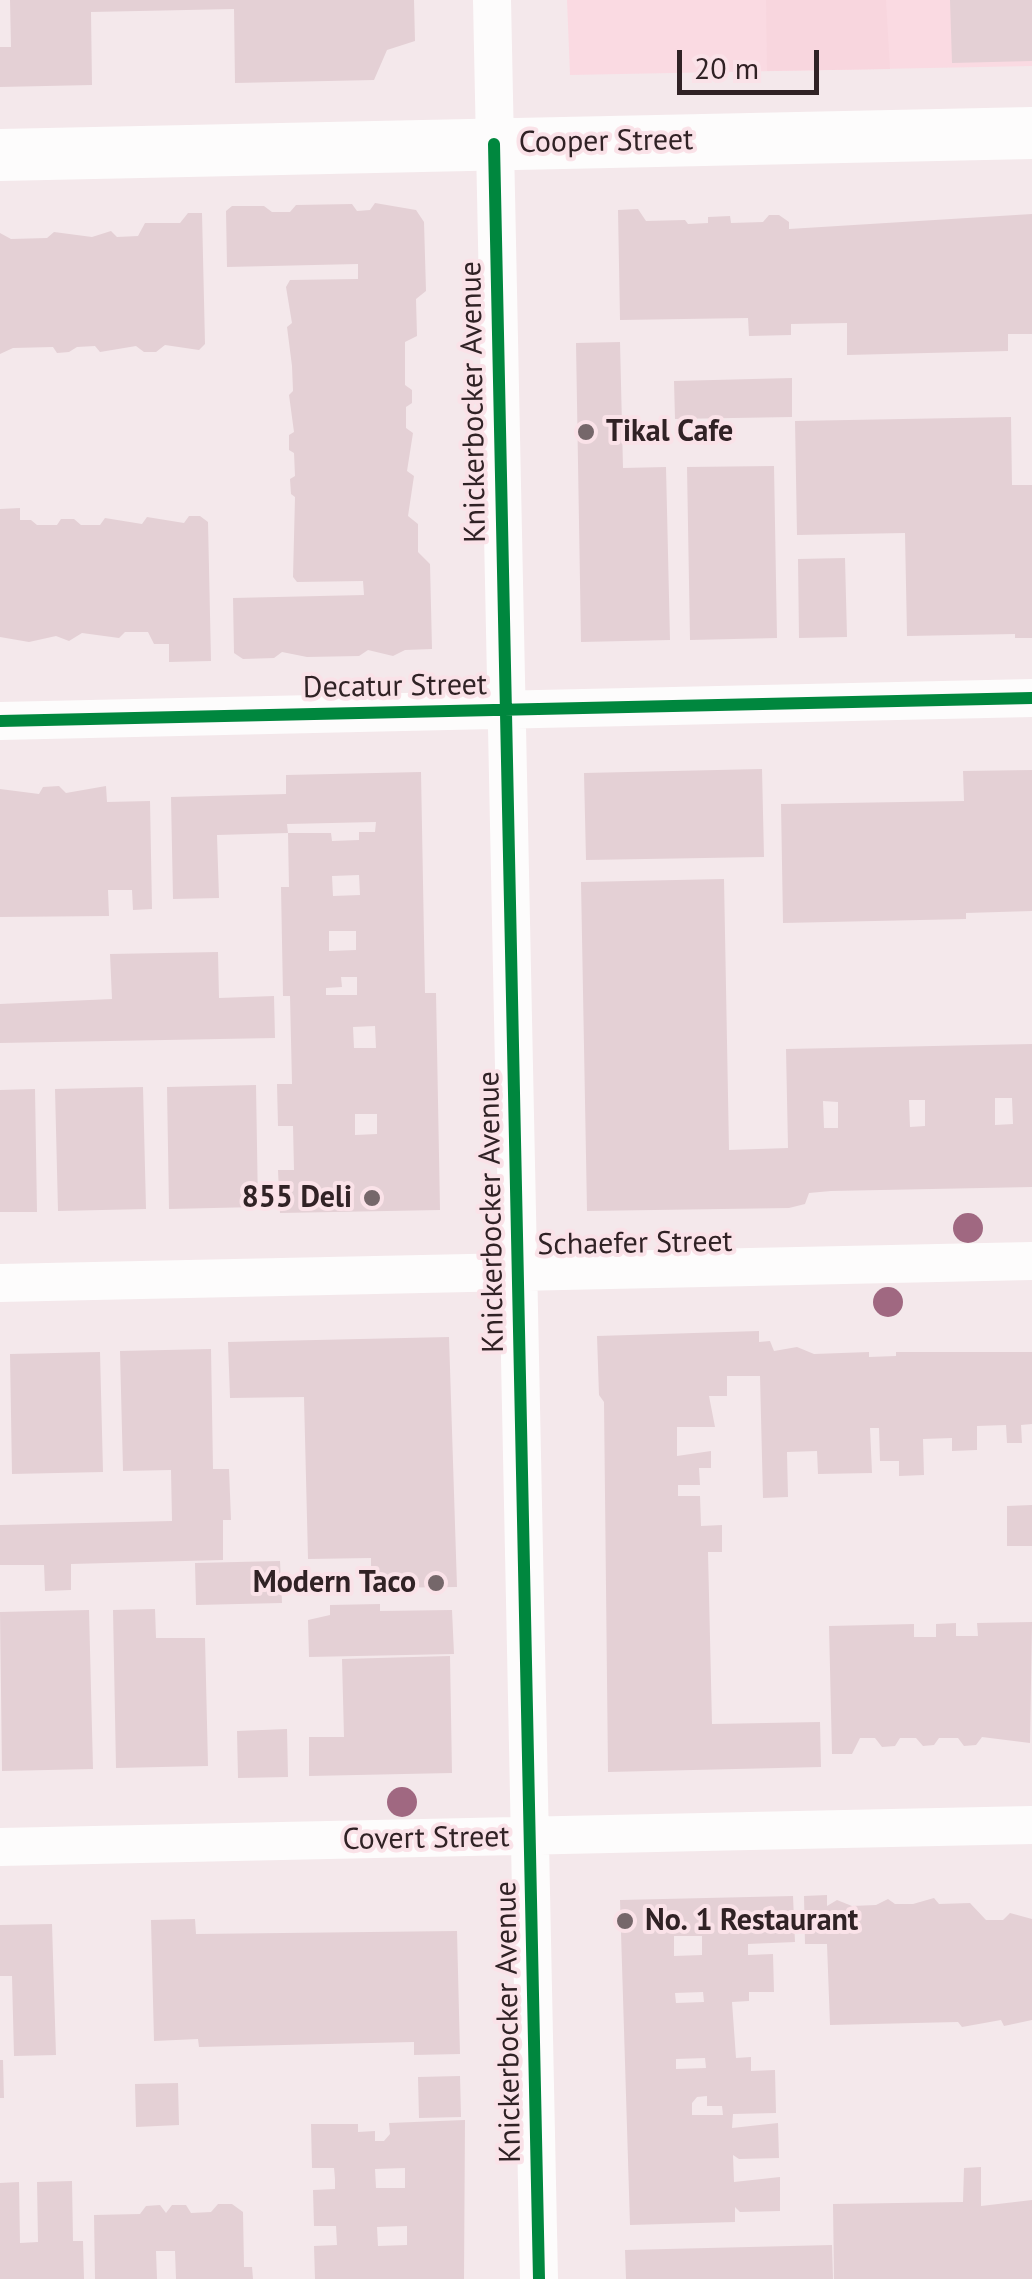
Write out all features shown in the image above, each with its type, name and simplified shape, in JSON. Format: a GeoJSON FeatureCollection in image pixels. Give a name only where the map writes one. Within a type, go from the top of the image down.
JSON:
{"type":"FeatureCollection","features":[{"type":"Feature","properties":{"kind":"main road","name":"Cooper Street"},"geometry":{"type":"LineString","coordinates":[[0,155],[1032,134]]}},
{"type":"Feature","properties":{"kind":"street","name":"Knickerbocker Avenue"},"geometry":{"type":"LineString","coordinates":[[492,0],[538,2279]]}},
{"type":"Feature","properties":{"kind":"street","name":"Decatur Street"},"geometry":{"type":"LineString","coordinates":[[0,722],[1032,698]]}},
{"type":"Feature","properties":{"kind":"street","name":"Schaefer Street"},"geometry":{"type":"LineString","coordinates":[[0,1283],[1032,1261]]}},
{"type":"Feature","properties":{"kind":"street","name":"Covert Street"},"geometry":{"type":"LineString","coordinates":[[0,1847],[1032,1825]]}},
{"type":"Feature","properties":{"kind":"shaded area"},"geometry":{"type":"Polygon","coordinates":[[[567,0],[1032,0],[1032,66],[570,75],[567,0]]]}},
{"type":"Feature","properties":{"kind":"shaded area"},"geometry":{"type":"Polygon","coordinates":[[[766,0],[886,0],[890,69],[767,71],[766,0]]]}},
{"type":"Feature","properties":{"kind":"building"},"geometry":{"type":"Polygon","coordinates":[[[10,0],[414,0],[415,41],[387,50],[374,80],[235,83],[234,9],[91,12],[92,85],[0,87],[0,47],[11,47],[10,0]]]}},
{"type":"Feature","properties":{"kind":"building"},"geometry":{"type":"Polygon","coordinates":[[[950,0],[1032,0],[1032,61],[952,63],[950,0]]]}},
{"type":"Feature","properties":{"kind":"building"},"geometry":{"type":"Polygon","coordinates":[[[375,203],[416,210],[424,222],[426,291],[416,299],[417,336],[405,342],[405,385],[412,390],[412,403],[406,407],[406,428],[413,433],[407,471],[414,476],[408,516],[418,524],[418,552],[430,564],[432,649],[405,650],[393,656],[368,650],[359,656],[307,657],[282,652],[274,658],[243,659],[234,653],[233,598],[364,595],[363,581],[297,582],[293,577],[295,497],[291,494],[290,479],[295,476],[289,435],[294,432],[287,327],[292,323],[286,287],[290,280],[358,279],[358,264],[227,267],[226,211],[232,206],[264,206],[272,212],[290,212],[296,205],[352,204],[357,211],[370,210],[375,203]]]}},
{"type":"Feature","properties":{"kind":"building"},"geometry":{"type":"Polygon","coordinates":[[[638,209],[646,221],[685,220],[688,224],[708,223],[708,217],[730,216],[731,223],[763,222],[769,215],[779,215],[789,222],[789,229],[1032,214],[1032,334],[1008,334],[1008,351],[847,355],[847,323],[791,324],[791,335],[749,336],[748,318],[620,320],[618,210],[638,209]]]}},
{"type":"Feature","properties":{"kind":"building"},"geometry":{"type":"Polygon","coordinates":[[[188,213],[202,213],[205,344],[199,350],[165,345],[156,352],[144,352],[136,346],[100,352],[95,346],[57,353],[53,347],[13,348],[0,354],[0,233],[11,239],[47,238],[54,232],[92,237],[111,231],[117,237],[138,236],[145,223],[180,223],[188,213]]]}},
{"type":"Feature","properties":{"kind":"building"},"geometry":{"type":"Polygon","coordinates":[[[620,342],[623,468],[666,467],[670,640],[581,642],[576,343],[620,342]]]}},
{"type":"Feature","properties":{"kind":"building"},"geometry":{"type":"Polygon","coordinates":[[[792,378],[792,417],[675,419],[674,381],[792,378]]]}},
{"type":"Feature","properties":{"kind":"building"},"geometry":{"type":"Polygon","coordinates":[[[1011,417],[1012,485],[1032,485],[1032,638],[1015,638],[1015,634],[907,636],[905,533],[797,535],[795,421],[1011,417]]]}},
{"type":"Feature","properties":{"kind":"building"},"geometry":{"type":"Polygon","coordinates":[[[774,466],[777,638],[690,640],[687,467],[774,466]]]}},
{"type":"Feature","properties":{"kind":"building"},"geometry":{"type":"Polygon","coordinates":[[[20,508],[20,520],[31,520],[37,525],[57,525],[61,519],[74,519],[81,525],[100,525],[105,518],[142,524],[147,517],[184,523],[189,516],[200,516],[208,522],[211,661],[169,662],[169,644],[154,644],[148,632],[125,632],[119,638],[82,633],[69,641],[56,636],[29,642],[0,637],[0,509],[20,508]]]}},
{"type":"Feature","properties":{"kind":"building"},"geometry":{"type":"Polygon","coordinates":[[[845,558],[847,637],[799,638],[798,559],[845,558]]]}},
{"type":"Feature","properties":{"kind":"building"},"geometry":{"type":"Polygon","coordinates":[[[762,769],[764,857],[586,860],[584,773],[762,769]]]}},
{"type":"Feature","properties":{"kind":"building"},"geometry":{"type":"Polygon","coordinates":[[[1032,770],[1032,911],[966,913],[966,919],[783,923],[781,804],[964,801],[963,771],[1032,770]]]}},
{"type":"Feature","properties":{"kind":"building"},"geometry":{"type":"Polygon","coordinates":[[[421,772],[425,993],[436,993],[440,1210],[280,1213],[278,1170],[294,1170],[293,1126],[278,1126],[277,1084],[292,1084],[290,996],[283,996],[281,887],[289,887],[288,833],[217,835],[219,898],[173,899],[171,797],[286,794],[286,775],[421,772]],[[376,822],[287,824],[288,833],[331,833],[332,841],[359,840],[359,832],[375,832],[376,822]],[[359,875],[332,876],[333,896],[360,895],[359,875]],[[329,931],[329,951],[356,950],[356,931],[329,931]],[[341,977],[342,987],[326,988],[326,995],[357,995],[357,977],[341,977]],[[375,1026],[353,1027],[354,1048],[376,1048],[375,1026]],[[355,1114],[355,1135],[377,1134],[377,1114],[355,1114]]]}},
{"type":"Feature","properties":{"kind":"building"},"geometry":{"type":"Polygon","coordinates":[[[59,786],[66,793],[106,786],[107,802],[150,801],[152,909],[133,910],[132,890],[108,890],[109,916],[0,917],[0,789],[39,794],[43,787],[59,786]]]}},
{"type":"Feature","properties":{"kind":"building"},"geometry":{"type":"Polygon","coordinates":[[[724,879],[729,1150],[788,1148],[786,1049],[1032,1044],[1032,1187],[831,1191],[809,1193],[805,1204],[789,1208],[587,1211],[581,882],[724,879]],[[995,1098],[995,1125],[1013,1124],[1012,1098],[995,1098]],[[909,1100],[910,1127],[925,1126],[925,1100],[909,1100]],[[823,1101],[824,1128],[838,1128],[838,1102],[823,1101]]]}},
{"type":"Feature","properties":{"kind":"building"},"geometry":{"type":"Polygon","coordinates":[[[218,952],[219,998],[274,996],[275,1038],[0,1043],[0,1004],[112,999],[110,954],[218,952]]]}},
{"type":"Feature","properties":{"kind":"building"},"geometry":{"type":"Polygon","coordinates":[[[256,1085],[258,1207],[169,1209],[167,1087],[256,1085]]]}},
{"type":"Feature","properties":{"kind":"building"},"geometry":{"type":"Polygon","coordinates":[[[143,1087],[146,1209],[58,1211],[55,1089],[143,1087]]]}},
{"type":"Feature","properties":{"kind":"building"},"geometry":{"type":"Polygon","coordinates":[[[35,1089],[37,1212],[0,1212],[0,1090],[35,1089]]]}},
{"type":"Feature","properties":{"kind":"building"},"geometry":{"type":"Polygon","coordinates":[[[759,1331],[759,1342],[770,1341],[774,1351],[797,1347],[814,1354],[869,1352],[869,1357],[896,1356],[896,1352],[1032,1352],[1032,1424],[1021,1425],[1022,1443],[1007,1443],[1006,1425],[977,1426],[977,1450],[952,1451],[952,1438],[923,1439],[924,1475],[899,1476],[899,1461],[880,1461],[879,1428],[870,1428],[872,1473],[818,1474],[817,1451],[787,1452],[788,1497],[763,1498],[760,1376],[727,1376],[727,1396],[709,1396],[715,1427],[677,1427],[677,1456],[711,1451],[711,1468],[699,1468],[700,1485],[678,1485],[678,1496],[700,1496],[701,1526],[722,1525],[722,1552],[708,1552],[712,1724],[820,1722],[821,1767],[608,1772],[604,1402],[599,1395],[597,1336],[759,1331]]]}},
{"type":"Feature","properties":{"kind":"building"},"geometry":{"type":"Polygon","coordinates":[[[449,1337],[457,1587],[371,1588],[371,1558],[308,1559],[304,1397],[230,1398],[228,1342],[449,1337]]]}},
{"type":"Feature","properties":{"kind":"building"},"geometry":{"type":"Polygon","coordinates":[[[211,1349],[213,1469],[229,1469],[231,1520],[223,1520],[223,1560],[71,1564],[71,1590],[45,1591],[44,1565],[0,1565],[0,1525],[172,1521],[171,1470],[123,1471],[120,1351],[211,1349]]]}},
{"type":"Feature","properties":{"kind":"building"},"geometry":{"type":"Polygon","coordinates":[[[100,1352],[103,1472],[12,1474],[10,1354],[100,1352]]]}},
{"type":"Feature","properties":{"kind":"building"},"geometry":{"type":"Polygon","coordinates":[[[1032,1505],[1032,1546],[1007,1546],[1007,1506],[1032,1505]]]}},
{"type":"Feature","properties":{"kind":"building"},"geometry":{"type":"Polygon","coordinates":[[[280,1561],[282,1603],[196,1605],[195,1563],[280,1561]]]}},
{"type":"Feature","properties":{"kind":"building"},"geometry":{"type":"Polygon","coordinates":[[[380,1604],[380,1611],[452,1610],[454,1654],[309,1657],[308,1620],[330,1615],[330,1605],[380,1604]]]}},
{"type":"Feature","properties":{"kind":"building"},"geometry":{"type":"Polygon","coordinates":[[[155,1609],[156,1638],[205,1638],[208,1766],[116,1768],[113,1610],[155,1609]]]}},
{"type":"Feature","properties":{"kind":"building"},"geometry":{"type":"Polygon","coordinates":[[[89,1610],[93,1769],[2,1771],[0,1612],[89,1610]]]}},
{"type":"Feature","properties":{"kind":"building"},"geometry":{"type":"Polygon","coordinates":[[[1032,1622],[1030,1743],[982,1737],[976,1745],[964,1746],[958,1738],[939,1738],[934,1745],[923,1746],[916,1738],[900,1738],[895,1746],[882,1747],[875,1738],[860,1738],[852,1754],[832,1754],[829,1626],[914,1624],[914,1637],[936,1637],[936,1624],[956,1623],[956,1636],[978,1636],[977,1623],[1032,1622]]]}},
{"type":"Feature","properties":{"kind":"building"},"geometry":{"type":"Polygon","coordinates":[[[450,1656],[452,1773],[309,1776],[309,1737],[344,1737],[342,1659],[450,1656]]]}},
{"type":"Feature","properties":{"kind":"building"},"geometry":{"type":"Polygon","coordinates":[[[287,1729],[288,1777],[238,1778],[237,1731],[287,1729]]]}},
{"type":"Feature","properties":{"kind":"building"},"geometry":{"type":"Polygon","coordinates":[[[827,1895],[827,1906],[837,1900],[852,1906],[876,1905],[888,1899],[895,1904],[913,1904],[934,1898],[939,1904],[970,1903],[986,1920],[1003,1920],[1010,1913],[1032,1919],[1032,2020],[1004,2026],[1001,2020],[962,2027],[958,2022],[830,2025],[827,1944],[805,1944],[804,1896],[827,1895]]]}},
{"type":"Feature","properties":{"kind":"building"},"geometry":{"type":"Polygon","coordinates":[[[793,1896],[795,1942],[748,1944],[748,1955],[773,1954],[774,1992],[749,1992],[749,2001],[732,2002],[736,2058],[751,2057],[751,2071],[775,2070],[776,2113],[733,2114],[732,2128],[778,2123],[779,2158],[739,2159],[733,2155],[734,2182],[780,2177],[780,2211],[740,2212],[735,2207],[735,2222],[630,2225],[620,1900],[793,1896]],[[674,1936],[674,1956],[702,1955],[702,1936],[674,1936]],[[703,1992],[675,1993],[676,2003],[704,2002],[703,1992]],[[705,2058],[676,2059],[676,2069],[706,2068],[705,2058]],[[707,2096],[697,2097],[692,2103],[692,2115],[723,2115],[722,2106],[707,2106],[707,2096]]]}},
{"type":"Feature","properties":{"kind":"building"},"geometry":{"type":"Polygon","coordinates":[[[195,1919],[196,1934],[457,1931],[460,2054],[414,2055],[414,2042],[199,2047],[198,2039],[154,2041],[151,1920],[195,1919]]]}},
{"type":"Feature","properties":{"kind":"building"},"geometry":{"type":"Polygon","coordinates":[[[52,1924],[56,2055],[14,2056],[12,1976],[0,1976],[0,1925],[52,1924]]]}},
{"type":"Feature","properties":{"kind":"building"},"geometry":{"type":"Polygon","coordinates":[[[3,2060],[4,2098],[0,2098],[3,2060]]]}},
{"type":"Feature","properties":{"kind":"building"},"geometry":{"type":"Polygon","coordinates":[[[460,2076],[461,2117],[419,2118],[418,2077],[460,2076]]]}},
{"type":"Feature","properties":{"kind":"building"},"geometry":{"type":"Polygon","coordinates":[[[178,2083],[179,2125],[136,2127],[135,2084],[178,2083]]]}},
{"type":"Feature","properties":{"kind":"building"},"geometry":{"type":"Polygon","coordinates":[[[465,2120],[464,2279],[315,2279],[314,2246],[337,2245],[336,2226],[314,2226],[313,2190],[335,2189],[335,2179],[334,2168],[312,2168],[311,2124],[358,2124],[358,2132],[375,2131],[375,2141],[384,2141],[390,2134],[389,2123],[465,2120]],[[405,2168],[375,2169],[376,2188],[405,2188],[405,2168]],[[407,2226],[377,2227],[378,2246],[407,2245],[407,2226]]]}},
{"type":"Feature","properties":{"kind":"building"},"geometry":{"type":"Polygon","coordinates":[[[981,2167],[981,2206],[1032,2200],[1032,2279],[834,2279],[833,2204],[963,2202],[964,2168],[981,2167]]]}},
{"type":"Feature","properties":{"kind":"building"},"geometry":{"type":"Polygon","coordinates":[[[72,2181],[73,2241],[83,2241],[84,2279],[0,2279],[0,2183],[19,2182],[20,2243],[38,2242],[37,2182],[72,2181]]]}},
{"type":"Feature","properties":{"kind":"building"},"geometry":{"type":"Polygon","coordinates":[[[218,2204],[232,2204],[243,2212],[244,2267],[252,2267],[253,2279],[176,2279],[175,2251],[156,2251],[157,2279],[95,2279],[94,2215],[140,2214],[146,2206],[160,2205],[166,2213],[172,2205],[186,2205],[191,2213],[211,2212],[218,2204]]]}},
{"type":"Feature","properties":{"kind":"building"},"geometry":{"type":"Polygon","coordinates":[[[832,2245],[833,2279],[626,2279],[625,2250],[832,2245]]]}},
{"type":"Feature","properties":{"kind":"cycle path"},"geometry":{"type":"LineString","coordinates":[[494,144],[539,2279]]}},
{"type":"Feature","properties":{"kind":"cycle path"},"geometry":{"type":"LineString","coordinates":[[0,721],[1032,698]]}},
{"type":"Feature","properties":{"kind":"place","name":"Tikal Cafe"},"geometry":{"type":"Point","coordinates":[586,432]}},
{"type":"Feature","properties":{"kind":"place","name":"855 Deli"},"geometry":{"type":"Point","coordinates":[372,1198]}},
{"type":"Feature","properties":{"kind":"place","name":"Modern Taco"},"geometry":{"type":"Point","coordinates":[436,1583]}},
{"type":"Feature","properties":{"kind":"place","name":"No. 1 Restaurant"},"geometry":{"type":"Point","coordinates":[625,1921]}}]}
